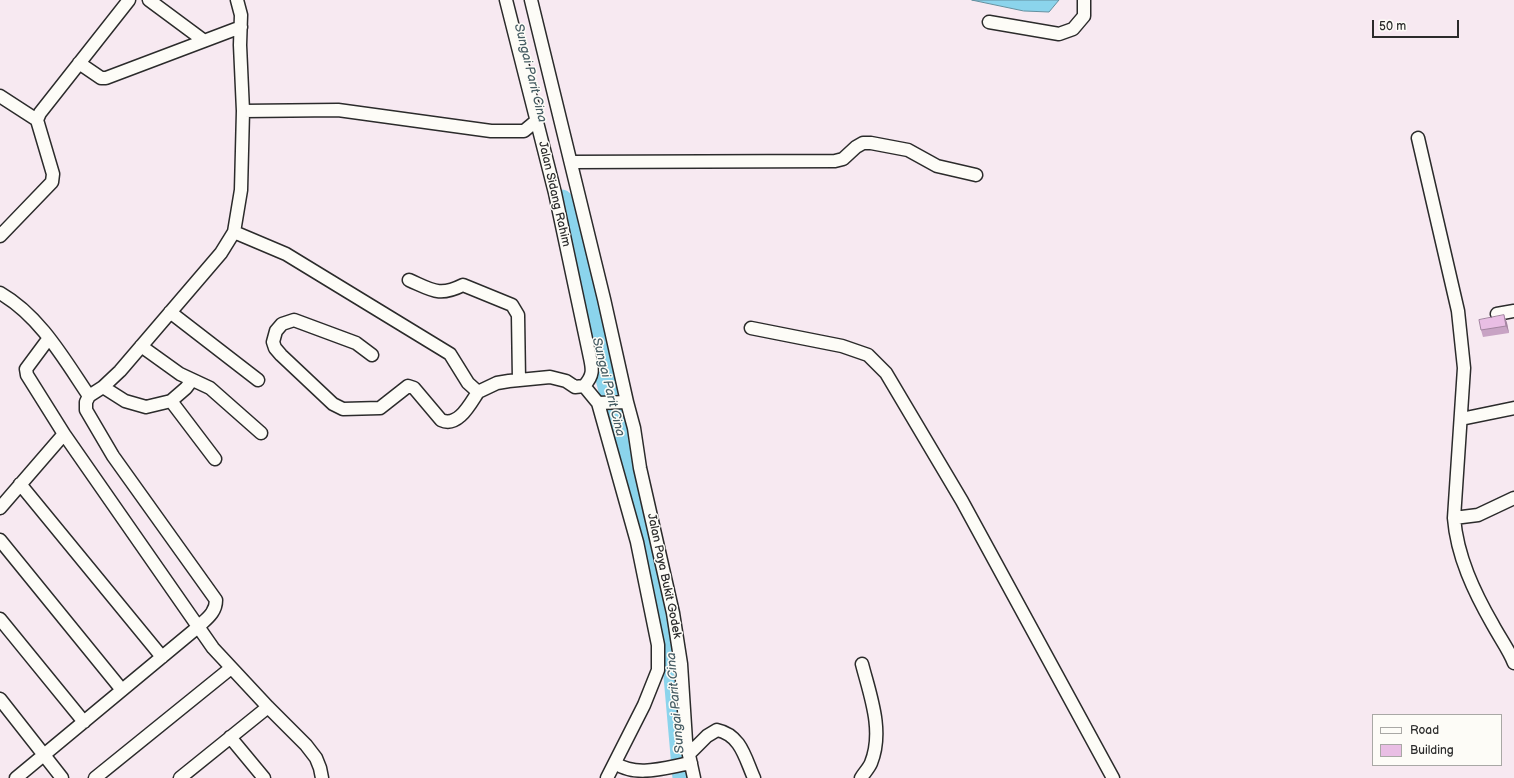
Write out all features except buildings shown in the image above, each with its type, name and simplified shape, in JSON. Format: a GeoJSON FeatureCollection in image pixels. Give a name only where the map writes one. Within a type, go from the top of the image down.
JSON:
{"type":"FeatureCollection","features":[{"type":"Feature","properties":{"kind":"street"},"geometry":{"type":"LineString","coordinates":[[0,236],[52,182],[53,174],[37,120],[40,113],[129,0]]}},
{"type":"Feature","properties":{"kind":"street"},"geometry":{"type":"LineString","coordinates":[[149,0],[203,40]]}},
{"type":"Feature","properties":{"kind":"street"},"geometry":{"type":"LineString","coordinates":[[16,778],[198,627],[212,614],[216,607],[214,595],[113,456],[86,410],[86,402],[89,396],[103,387],[120,371],[221,253],[234,232],[241,190],[243,111],[240,45],[241,15],[237,0]]}},
{"type":"Feature","properties":{"kind":"street","name":"Jalan Sidang Rahim"},"geometry":{"type":"LineString","coordinates":[[506,0],[554,193],[592,367],[592,395]]}},
{"type":"Feature","properties":{"kind":"street","name":"Jalan Paya Bukit Godek"},"geometry":{"type":"LineString","coordinates":[[531,0],[604,299],[625,402],[634,428],[640,468],[673,613],[681,664],[688,760],[694,778]]}},
{"type":"Feature","properties":{"kind":"street"},"geometry":{"type":"LineString","coordinates":[[989,22],[1059,34],[1073,29],[1084,16],[1084,0]]}},
{"type":"Feature","properties":{"kind":"street"},"geometry":{"type":"LineString","coordinates":[[79,63],[101,78],[106,78],[203,40],[241,27]]}},
{"type":"Feature","properties":{"kind":"street"},"geometry":{"type":"LineString","coordinates":[[0,96],[37,120]]}},
{"type":"Feature","properties":{"kind":"street"},"geometry":{"type":"LineString","coordinates":[[243,111],[338,110],[491,131],[524,131],[536,121]]}},
{"type":"Feature","properties":{"kind":"street"},"geometry":{"type":"LineString","coordinates":[[1418,138],[1458,311],[1464,368],[1454,518],[1455,536],[1460,553],[1487,616],[1511,655],[1514,663]]}},
{"type":"Feature","properties":{"kind":"street"},"geometry":{"type":"LineString","coordinates":[[571,162],[835,161],[843,159],[856,147],[863,143],[871,143],[908,150],[937,166],[976,175]]}},
{"type":"Feature","properties":{"kind":"street"},"geometry":{"type":"LineString","coordinates":[[234,232],[286,254],[450,354],[468,383],[478,392]]}},
{"type":"Feature","properties":{"kind":"street"},"geometry":{"type":"LineString","coordinates":[[409,280],[436,292],[451,291],[463,286],[512,305],[518,315],[519,380]]}},
{"type":"Feature","properties":{"kind":"street"},"geometry":{"type":"LineString","coordinates":[[0,293],[28,314],[50,338],[89,396]]}},
{"type":"Feature","properties":{"kind":"street"},"geometry":{"type":"LineString","coordinates":[[1497,314],[1514,311]]}},
{"type":"Feature","properties":{"kind":"street"},"geometry":{"type":"LineString","coordinates":[[170,312],[258,380]]}},
{"type":"Feature","properties":{"kind":"street"},"geometry":{"type":"LineString","coordinates":[[372,355],[356,343],[294,320],[282,324],[276,331],[273,342],[275,348],[281,355],[334,404],[343,409],[380,408],[408,386],[414,388],[441,420],[452,422],[466,410],[478,392],[497,383],[550,377],[566,381],[592,395],[625,402]]}},
{"type":"Feature","properties":{"kind":"street"},"geometry":{"type":"LineString","coordinates":[[751,328],[842,346],[868,355],[886,373],[962,502],[1113,778]]}},
{"type":"Feature","properties":{"kind":"street"},"geometry":{"type":"LineString","coordinates":[[50,338],[26,369],[27,375],[64,434],[213,648],[306,745],[316,758],[322,778]]}},
{"type":"Feature","properties":{"kind":"street"},"geometry":{"type":"LineString","coordinates":[[141,346],[180,374],[210,388],[262,433]]}},
{"type":"Feature","properties":{"kind":"street"},"geometry":{"type":"LineString","coordinates":[[103,387],[126,401],[146,407],[171,401],[182,392],[192,380]]}},
{"type":"Feature","properties":{"kind":"street"},"geometry":{"type":"LineString","coordinates":[[592,395],[637,542],[658,644],[658,670],[620,765],[607,778]]}},
{"type":"Feature","properties":{"kind":"street"},"geometry":{"type":"LineString","coordinates":[[171,401],[215,459]]}},
{"type":"Feature","properties":{"kind":"street"},"geometry":{"type":"LineString","coordinates":[[1461,419],[1514,408]]}},
{"type":"Feature","properties":{"kind":"street"},"geometry":{"type":"LineString","coordinates":[[0,508],[64,434]]}},
{"type":"Feature","properties":{"kind":"street"},"geometry":{"type":"LineString","coordinates":[[20,484],[162,657]]}},
{"type":"Feature","properties":{"kind":"street"},"geometry":{"type":"LineString","coordinates":[[1454,518],[1478,515],[1514,498]]}},
{"type":"Feature","properties":{"kind":"street"},"geometry":{"type":"LineString","coordinates":[[0,540],[122,690]]}},
{"type":"Feature","properties":{"kind":"street"},"geometry":{"type":"LineString","coordinates":[[0,619],[84,722]]}},
{"type":"Feature","properties":{"kind":"street"},"geometry":{"type":"LineString","coordinates":[[861,778],[871,765],[876,749],[876,731],[873,705],[862,664]]}},
{"type":"Feature","properties":{"kind":"street"},"geometry":{"type":"LineString","coordinates":[[95,778],[231,668]]}},
{"type":"Feature","properties":{"kind":"street"},"geometry":{"type":"LineString","coordinates":[[0,699],[62,778]]}},
{"type":"Feature","properties":{"kind":"street"},"geometry":{"type":"LineString","coordinates":[[188,775],[268,707]]}},
{"type":"Feature","properties":{"kind":"street"},"geometry":{"type":"LineString","coordinates":[[620,765],[657,771],[672,767],[688,760],[707,736],[717,730],[725,732],[733,737],[741,748],[754,778]]}},
{"type":"Feature","properties":{"kind":"street"},"geometry":{"type":"LineString","coordinates":[[230,738],[264,778]]}},
{"type":"Feature","properties":{"kind":"water"},"geometry":{"type":"Polygon","coordinates":[[[972,0],[1059,0],[1049,12],[1024,11],[972,0]]]}},
{"type":"Feature","properties":{"kind":"waterway","name":"Sungai Parit Cina"},"geometry":{"type":"LineString","coordinates":[[562,200],[671,642],[683,778]]}}]}
